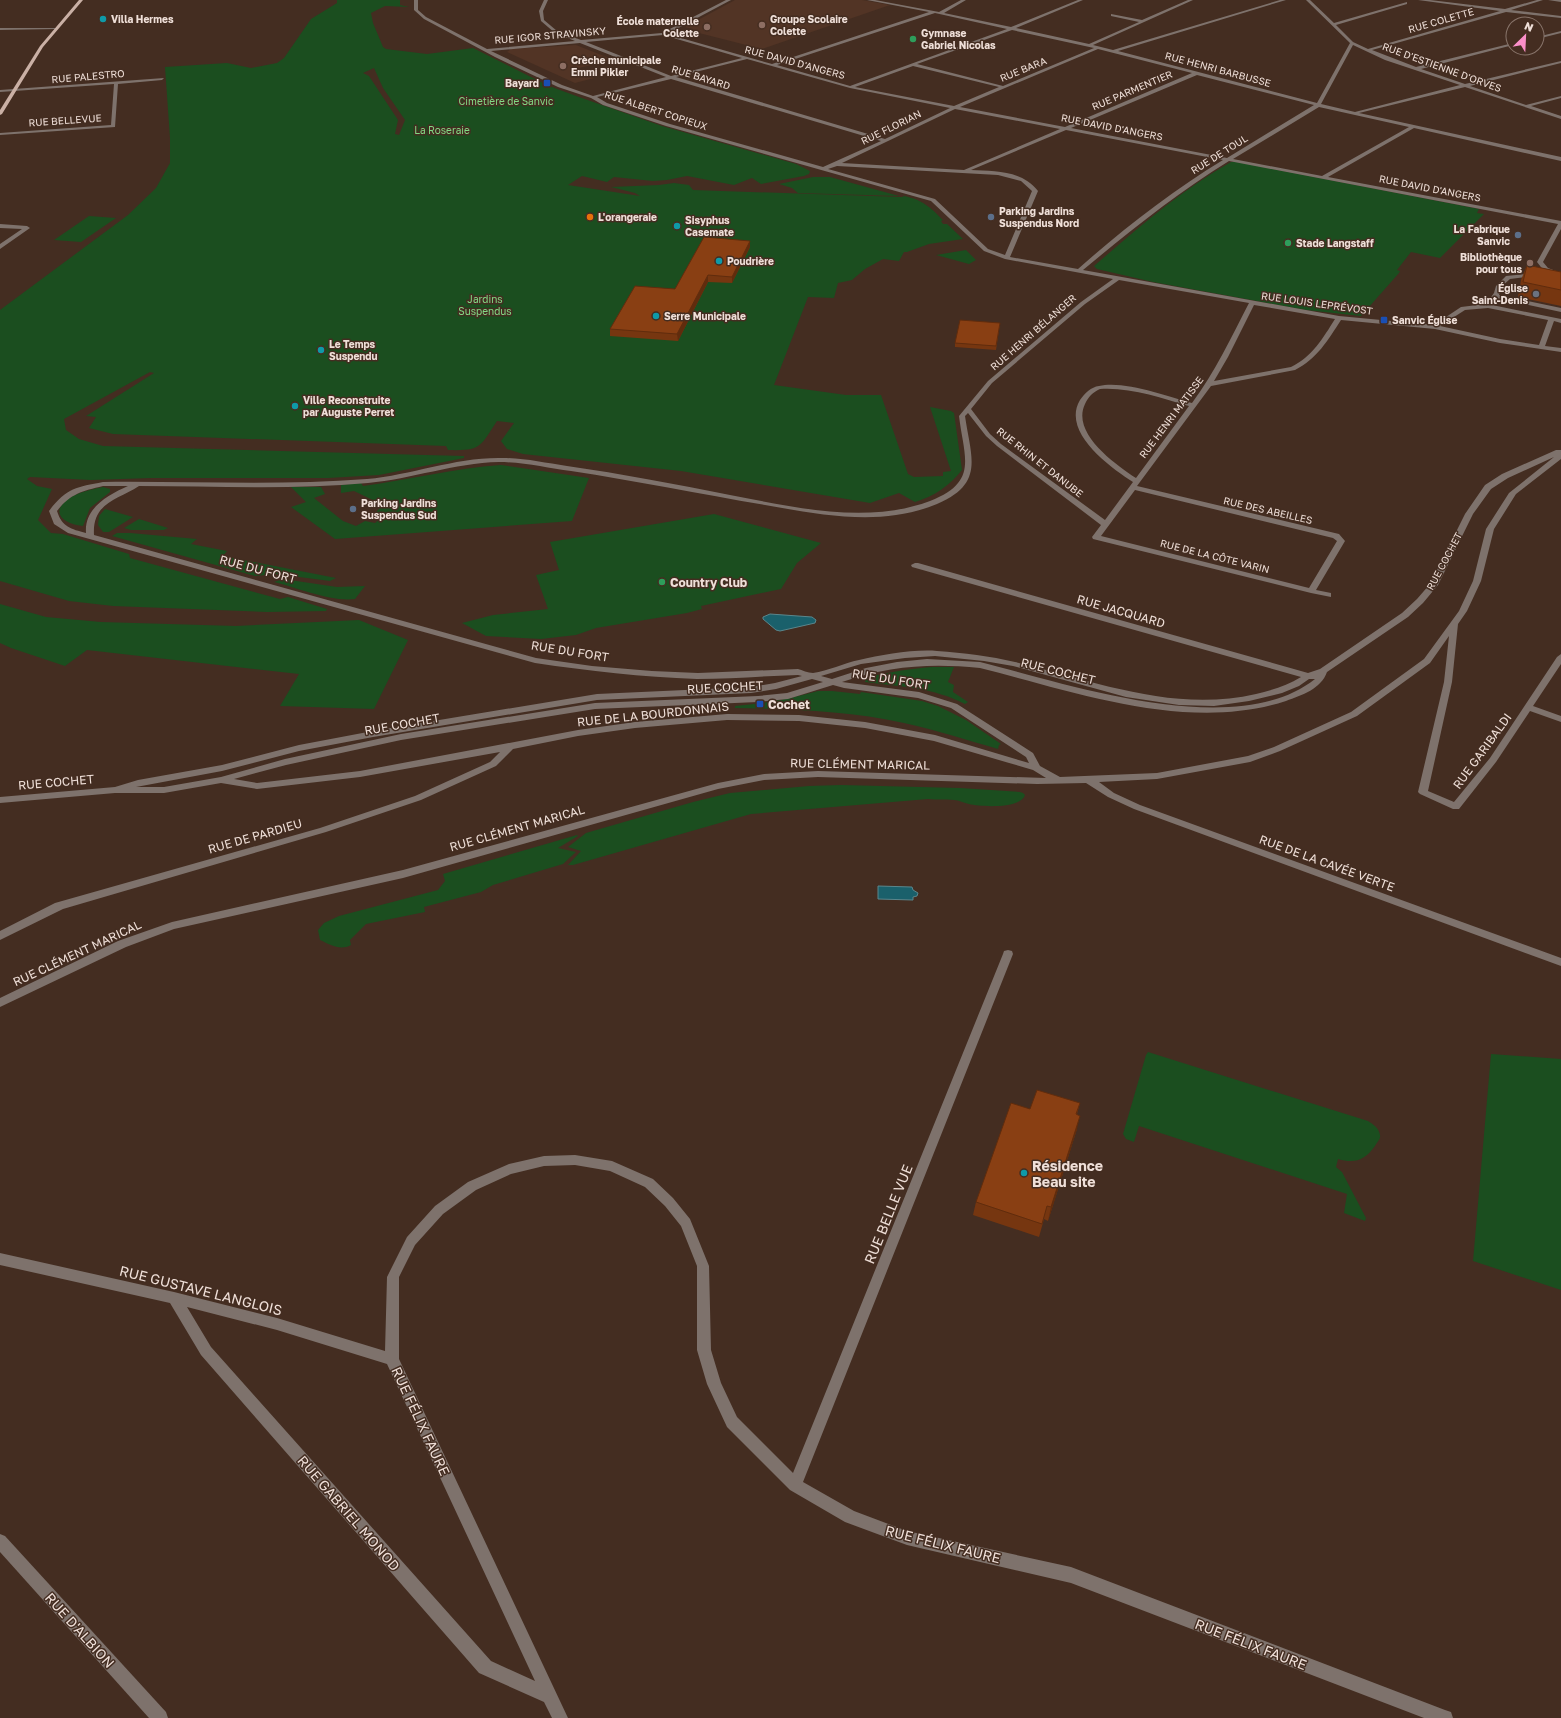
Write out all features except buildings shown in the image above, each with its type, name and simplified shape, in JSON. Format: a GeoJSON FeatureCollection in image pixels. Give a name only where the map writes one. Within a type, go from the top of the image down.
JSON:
{"type":"FeatureCollection","features":[{"type":"Feature","properties":{"kind":"main road"},"geometry":{"type":"LineString","coordinates":[[0,114],[41,47],[81,0]]}},
{"type":"Feature","properties":{"kind":"street","name":"RUE ALBERT COPIEUX"},"geometry":{"type":"LineString","coordinates":[[416,0],[416,10],[425,18],[560,86],[593,97],[605,104],[668,125],[933,200],[986,250],[1007,258],[1118,278]]}},
{"type":"Feature","properties":{"kind":"street","name":"RUE BAYARD"},"geometry":{"type":"LineString","coordinates":[[546,0],[541,11],[542,20],[556,32],[578,42],[670,77],[883,140]]}},
{"type":"Feature","properties":{"kind":"street"},"geometry":{"type":"LineString","coordinates":[[663,34],[729,0]]}},
{"type":"Feature","properties":{"kind":"street","name":"RUE HENRI BARBUSSE"},"geometry":{"type":"LineString","coordinates":[[869,0],[1099,47],[1318,105],[1561,159]]}},
{"type":"Feature","properties":{"kind":"street"},"geometry":{"type":"LineString","coordinates":[[772,65],[937,13],[964,0]]}},
{"type":"Feature","properties":{"kind":"street"},"geometry":{"type":"LineString","coordinates":[[850,87],[1012,28],[1081,0]]}},
{"type":"Feature","properties":{"kind":"street"},"geometry":{"type":"LineString","coordinates":[[1089,45],[1192,0]]}},
{"type":"Feature","properties":{"kind":"street"},"geometry":{"type":"LineString","coordinates":[[1112,51],[1284,0]]}},
{"type":"Feature","properties":{"kind":"street","name":"RUE D'ESTIENNE D'ORVES"},"geometry":{"type":"LineString","coordinates":[[1308,0],[1352,43],[1386,59],[1462,86],[1561,118]]}},
{"type":"Feature","properties":{"kind":"street"},"geometry":{"type":"LineString","coordinates":[[1420,0],[1561,17]]}},
{"type":"Feature","properties":{"kind":"street","name":"RUE COLETTE"},"geometry":{"type":"LineString","coordinates":[[1368,50],[1541,0]]}},
{"type":"Feature","properties":{"kind":"street"},"geometry":{"type":"LineString","coordinates":[[1550,0],[1561,1]]}},
{"type":"Feature","properties":{"kind":"street"},"geometry":{"type":"LineString","coordinates":[[1333,25],[1406,3]]}},
{"type":"Feature","properties":{"kind":"street"},"geometry":{"type":"LineString","coordinates":[[1112,15],[1142,21]]}},
{"type":"Feature","properties":{"kind":"street"},"geometry":{"type":"LineString","coordinates":[[0,29],[55,29]]}},
{"type":"Feature","properties":{"kind":"street"},"geometry":{"type":"LineString","coordinates":[[1545,36],[1561,32]]}},
{"type":"Feature","properties":{"kind":"street","name":"RUE IGOR STRAVINSKY"},"geometry":{"type":"LineString","coordinates":[[487,50],[663,34]]}},
{"type":"Feature","properties":{"kind":"street","name":"RUE DAVID D'ANGERS"},"geometry":{"type":"LineString","coordinates":[[663,34],[850,87],[1229,158],[1561,224]]}},
{"type":"Feature","properties":{"kind":"street"},"geometry":{"type":"LineString","coordinates":[[1318,105],[1352,43]]}},
{"type":"Feature","properties":{"kind":"street"},"geometry":{"type":"LineString","coordinates":[[1415,69],[1505,46]]}},
{"type":"Feature","properties":{"kind":"street","name":"RUE BARA"},"geometry":{"type":"LineString","coordinates":[[955,107],[1099,47]]}},
{"type":"Feature","properties":{"kind":"street"},"geometry":{"type":"LineString","coordinates":[[593,97],[746,58]]}},
{"type":"Feature","properties":{"kind":"street"},"geometry":{"type":"LineString","coordinates":[[1353,113],[1561,62]]}},
{"type":"Feature","properties":{"kind":"street"},"geometry":{"type":"LineString","coordinates":[[912,64],[1003,87]]}},
{"type":"Feature","properties":{"kind":"street","name":"RUE PARMENTIER"},"geometry":{"type":"LineString","coordinates":[[964,171],[1197,73]]}},
{"type":"Feature","properties":{"kind":"street","name":"RUE PALESTRO"},"geometry":{"type":"LineString","coordinates":[[0,91],[162,79]]}},
{"type":"Feature","properties":{"kind":"street","name":"RUE BELLEVUE"},"geometry":{"type":"LineString","coordinates":[[0,134],[113,126],[116,83]]}},
{"type":"Feature","properties":{"kind":"street"},"geometry":{"type":"LineString","coordinates":[[1527,106],[1561,97]]}},
{"type":"Feature","properties":{"kind":"street","name":"RUE DE TOUL"},"geometry":{"type":"LineString","coordinates":[[1080,270],[1142,218],[1207,172],[1318,105]]}},
{"type":"Feature","properties":{"kind":"street","name":"RUE FLORIAN"},"geometry":{"type":"LineString","coordinates":[[836,164],[883,140],[955,107]]}},
{"type":"Feature","properties":{"kind":"street"},"geometry":{"type":"LineString","coordinates":[[1324,177],[1413,126]]}},
{"type":"Feature","properties":{"kind":"street"},"geometry":{"type":"LineString","coordinates":[[823,169],[836,164],[998,173],[1019,177],[1031,185],[1035,191],[1007,258]]}},
{"type":"Feature","properties":{"kind":"street"},"geometry":{"type":"LineString","coordinates":[[1561,224],[1540,262],[1541,266],[1547,271],[1561,275]]}},
{"type":"Feature","properties":{"kind":"street"},"geometry":{"type":"LineString","coordinates":[[0,226],[27,228],[0,247]]}},
{"type":"Feature","properties":{"kind":"street"},"geometry":{"type":"LineString","coordinates":[[1488,306],[1497,293],[1498,287],[1508,277],[1537,274],[1547,271]]}},
{"type":"Feature","properties":{"kind":"street","name":"RUE LOUIS LEPRÉVOST"},"geometry":{"type":"LineString","coordinates":[[1118,278],[1339,318],[1434,327],[1500,341],[1561,350]]}},
{"type":"Feature","properties":{"kind":"street","name":"RUE HENRI BÉLANGER"},"geometry":{"type":"LineString","coordinates":[[968,409],[990,382],[1082,303],[1118,278]]}},
{"type":"Feature","properties":{"kind":"street"},"geometry":{"type":"LineString","coordinates":[[1494,296],[1561,310]]}},
{"type":"Feature","properties":{"kind":"street","name":"RUE HENRI MATISSE"},"geometry":{"type":"LineString","coordinates":[[1096,537],[1209,384],[1252,303]]}},
{"type":"Feature","properties":{"kind":"street"},"geometry":{"type":"LineString","coordinates":[[1434,327],[1463,308],[1488,306],[1561,321]]}},
{"type":"Feature","properties":{"kind":"street"},"geometry":{"type":"LineString","coordinates":[[1209,384],[1293,369],[1303,365],[1314,355],[1339,318]]}},
{"type":"Feature","properties":{"kind":"street"},"geometry":{"type":"LineString","coordinates":[[1541,347],[1552,319]]}},
{"type":"Feature","properties":{"kind":"street"},"geometry":{"type":"LineString","coordinates":[[1134,484],[1083,434],[1078,422],[1078,411],[1084,399],[1096,388],[1111,387],[1193,405]]}},
{"type":"Feature","properties":{"kind":"street","name":"RUE DU FORT"},"geometry":{"type":"LineString","coordinates":[[968,409],[962,416],[962,419],[970,471],[962,485],[950,494],[933,503],[910,510],[882,515],[802,510],[592,472],[501,460],[479,461],[372,480],[322,483],[103,484],[80,489],[63,498],[53,511],[57,522],[71,531],[535,660],[592,669],[652,674],[698,676],[798,672],[844,685],[920,695],[954,706],[1030,755],[1036,768]]}},
{"type":"Feature","properties":{"kind":"street","name":"RUE RHIN ET DANUBE"},"geometry":{"type":"LineString","coordinates":[[968,409],[988,435],[999,445],[1105,524]]}},
{"type":"Feature","properties":{"kind":"street","name":"RUE COCHET"},"geometry":{"type":"LineString","coordinates":[[115,790],[138,783],[222,768],[299,748],[333,741],[571,700],[597,697],[751,690],[776,686],[860,662],[905,655],[934,654],[959,659],[1135,703],[1177,710],[1249,708],[1267,704],[1296,694],[1405,614],[1420,601],[1434,585],[1469,514],[1488,487],[1505,476],[1561,451]]}},
{"type":"Feature","properties":{"kind":"street"},"geometry":{"type":"LineString","coordinates":[[1059,781],[1157,776],[1250,759],[1277,749],[1354,714],[1427,661],[1455,624],[1477,581],[1490,529],[1512,493],[1561,455]]}},
{"type":"Feature","properties":{"kind":"street","name":"RUE DU FORT"},"geometry":{"type":"LineString","coordinates":[[90,536],[90,522],[97,510],[108,499],[141,483]]}},
{"type":"Feature","properties":{"kind":"street","name":"RUE DES ABEILLES"},"geometry":{"type":"LineString","coordinates":[[1134,484],[1336,536],[1341,541],[1311,591]]}},
{"type":"Feature","properties":{"kind":"street","name":"RUE DE LA CÔTE VARIN"},"geometry":{"type":"LineString","coordinates":[[1096,537],[1328,595]]}},
{"type":"Feature","properties":{"kind":"street","name":"RUE JACQUARD"},"geometry":{"type":"LineString","coordinates":[[915,565],[1307,676]]}},
{"type":"Feature","properties":{"kind":"street","name":"RUE GARIBALDI"},"geometry":{"type":"LineString","coordinates":[[1455,624],[1448,682],[1423,792],[1456,807],[1493,760],[1561,657]]}},
{"type":"Feature","properties":{"kind":"street","name":"RUE COCHET"},"geometry":{"type":"LineString","coordinates":[[0,800],[115,790],[164,790],[221,780],[272,765],[416,734],[595,706],[758,699],[781,696],[806,690],[830,681],[866,671],[897,665],[927,662],[959,659],[1014,664],[1126,694],[1179,702],[1214,703],[1249,698],[1279,691],[1296,684],[1307,676],[1321,675]]}},
{"type":"Feature","properties":{"kind":"street"},"geometry":{"type":"LineString","coordinates":[[1528,707],[1561,719]]}},
{"type":"Feature","properties":{"kind":"street","name":"RUE DE LA BOURDONNAIS"},"geometry":{"type":"LineString","coordinates":[[221,780],[257,786],[352,775],[510,747],[578,733],[635,725],[727,717],[799,718],[865,725],[935,738],[1036,768],[1059,781]]}},
{"type":"Feature","properties":{"kind":"street","name":"RUE DE PARDIEU"},"geometry":{"type":"LineString","coordinates":[[0,936],[59,906],[323,830],[418,798],[493,764],[510,747]]}},
{"type":"Feature","properties":{"kind":"street"},"geometry":{"type":"LineString","coordinates":[[221,780],[222,768]]}},
{"type":"Feature","properties":{"kind":"street","name":"RUE CLÉMENT MARICAL"},"geometry":{"type":"LineString","coordinates":[[0,1003],[122,944],[172,926],[403,874],[718,786],[764,777],[818,774],[1059,781]]}},
{"type":"Feature","properties":{"kind":"street","name":"RUE DE LA CAVÉE VERTE"},"geometry":{"type":"LineString","coordinates":[[1088,780],[1111,795],[1137,807],[1561,962]]}},
{"type":"Feature","properties":{"kind":"street","name":"RUE BELLE VUE"},"geometry":{"type":"LineString","coordinates":[[795,1485],[1008,954]]}},
{"type":"Feature","properties":{"kind":"street","name":"RUE FÉLIX FAURE"},"geometry":{"type":"LineString","coordinates":[[560,1718],[392,1359],[393,1277],[412,1241],[439,1210],[472,1186],[516,1168],[544,1161],[567,1160],[612,1166],[649,1182],[669,1202],[686,1223],[703,1266],[704,1350],[714,1384],[732,1422],[795,1485],[850,1517],[907,1538],[1071,1575],[1444,1718]]}},
{"type":"Feature","properties":{"kind":"street","name":"RUE GUSTAVE LANGLOIS"},"geometry":{"type":"LineString","coordinates":[[0,1259],[174,1298],[276,1324],[392,1359]]}},
{"type":"Feature","properties":{"kind":"street","name":"RUE GABRIEL MONOD"},"geometry":{"type":"LineString","coordinates":[[174,1298],[206,1351],[485,1667],[551,1697]]}},
{"type":"Feature","properties":{"kind":"street","name":"RUE D'ALBION"},"geometry":{"type":"LineString","coordinates":[[0,1541],[160,1718]]}},
{"type":"Feature","properties":{"kind":"shaded area","name":"Groupe Scolaire Colette"},"geometry":{"type":"Polygon","coordinates":[[[735,0],[862,0],[890,5],[762,49],[699,33],[701,32],[685,27],[735,0]]]}},
{"type":"Feature","properties":{"kind":"shaded area","name":"Crèche municipale Emmi Pikler"},"geometry":{"type":"Polygon","coordinates":[[[576,45],[614,60],[574,69],[594,78],[575,83],[507,52],[511,49],[576,45]]]}},
{"type":"Feature","properties":{"kind":"green space"},"geometry":{"type":"Polygon","coordinates":[[[337,0],[400,0],[400,5],[409,7],[385,6],[371,13],[373,23],[383,47],[386,49],[427,54],[473,48],[549,86],[579,97],[662,126],[796,164],[810,171],[809,174],[804,176],[761,184],[752,178],[734,185],[687,176],[653,181],[614,177],[607,182],[582,176],[568,185],[640,196],[635,193],[611,187],[674,183],[689,185],[693,190],[904,196],[921,202],[930,208],[943,220],[941,221],[943,224],[947,224],[963,239],[929,244],[904,252],[899,261],[883,259],[865,269],[852,280],[838,283],[834,298],[808,297],[774,385],[846,395],[881,395],[908,474],[914,477],[943,476],[943,472],[951,471],[930,407],[951,411],[954,413],[962,470],[941,490],[922,500],[915,502],[899,493],[870,503],[681,471],[523,454],[507,449],[501,441],[514,423],[497,421],[483,442],[474,448],[467,450],[448,450],[446,446],[113,434],[89,428],[96,417],[86,416],[154,373],[150,372],[64,419],[66,430],[79,439],[103,446],[464,456],[464,458],[379,475],[328,478],[151,478],[91,480],[30,477],[27,479],[37,486],[52,489],[38,520],[51,533],[63,534],[129,554],[130,558],[280,599],[288,597],[327,609],[326,611],[267,612],[113,606],[69,601],[0,581],[0,310],[128,215],[156,188],[170,163],[170,138],[165,67],[227,63],[251,68],[277,63],[284,58],[311,19],[337,3],[337,0]],[[374,68],[363,73],[369,76],[398,120],[395,134],[399,135],[405,120],[383,88],[374,68]]]}},
{"type":"Feature","properties":{"kind":"green space","name":"Stade Langstaff"},"geometry":{"type":"Polygon","coordinates":[[[1231,162],[1479,209],[1477,213],[1484,214],[1440,258],[1411,252],[1397,270],[1400,271],[1399,273],[1361,316],[1306,310],[1153,282],[1097,269],[1094,266],[1177,197],[1231,162]]]}},
{"type":"Feature","properties":{"kind":"green space"},"geometry":{"type":"Polygon","coordinates":[[[813,177],[830,177],[899,196],[798,193],[792,188],[779,184],[813,177]]]}},
{"type":"Feature","properties":{"kind":"green space"},"geometry":{"type":"Polygon","coordinates":[[[89,216],[116,218],[81,242],[54,240],[89,216]]]}},
{"type":"Feature","properties":{"kind":"green space"},"geometry":{"type":"Polygon","coordinates":[[[966,250],[976,260],[969,264],[936,255],[966,250]]]}},
{"type":"Feature","properties":{"kind":"green space"},"geometry":{"type":"Polygon","coordinates":[[[501,465],[589,478],[572,521],[335,539],[291,507],[306,502],[291,487],[321,487],[325,494],[314,498],[343,521],[356,526],[365,521],[375,523],[384,516],[375,513],[383,505],[354,491],[341,493],[341,485],[361,483],[363,486],[466,469],[501,465]]]}},
{"type":"Feature","properties":{"kind":"green space"},"geometry":{"type":"Polygon","coordinates":[[[103,487],[110,489],[110,492],[90,508],[83,526],[75,525],[60,516],[59,511],[65,501],[84,491],[103,487]]]}},
{"type":"Feature","properties":{"kind":"green space"},"geometry":{"type":"Polygon","coordinates":[[[105,509],[133,517],[109,532],[103,532],[98,525],[99,516],[105,509]]]}},
{"type":"Feature","properties":{"kind":"green space","name":"Country Club"},"geometry":{"type":"Polygon","coordinates":[[[714,514],[821,543],[797,563],[781,589],[701,606],[702,609],[687,613],[596,628],[576,635],[541,639],[486,636],[462,623],[493,615],[548,609],[536,575],[559,570],[550,542],[714,514]]]}},
{"type":"Feature","properties":{"kind":"green space"},"geometry":{"type":"Polygon","coordinates":[[[139,519],[168,528],[164,530],[131,530],[124,528],[139,519]]]}},
{"type":"Feature","properties":{"kind":"green space"},"geometry":{"type":"Polygon","coordinates":[[[117,533],[197,539],[191,544],[227,551],[223,556],[336,578],[330,581],[276,574],[255,576],[112,536],[117,533]]]}},
{"type":"Feature","properties":{"kind":"green space"},"geometry":{"type":"Polygon","coordinates":[[[283,579],[337,587],[365,586],[355,599],[346,599],[325,597],[274,582],[283,579]]]}},
{"type":"Feature","properties":{"kind":"green space"},"geometry":{"type":"Polygon","coordinates":[[[0,604],[46,617],[101,622],[236,626],[359,620],[408,640],[374,709],[280,706],[299,674],[87,650],[65,666],[11,648],[0,643],[0,604]]]}},
{"type":"Feature","properties":{"kind":"green space"},"geometry":{"type":"Polygon","coordinates":[[[932,667],[954,667],[948,682],[954,685],[953,692],[968,702],[965,704],[941,694],[916,688],[865,682],[865,678],[898,671],[932,667]]]}},
{"type":"Feature","properties":{"kind":"green space"},"geometry":{"type":"Polygon","coordinates":[[[818,691],[860,694],[861,692],[922,701],[938,706],[966,720],[1001,744],[999,745],[998,749],[916,726],[883,719],[841,713],[735,708],[735,706],[776,701],[818,691]]]}},
{"type":"Feature","properties":{"kind":"green space"},"geometry":{"type":"Polygon","coordinates":[[[841,785],[960,788],[1020,792],[1025,795],[1022,800],[1016,803],[1000,806],[982,806],[956,800],[928,799],[751,814],[573,865],[568,865],[581,851],[568,847],[586,833],[693,802],[730,793],[809,786],[841,785]]]}},
{"type":"Feature","properties":{"kind":"green space"},"geometry":{"type":"Polygon","coordinates":[[[577,835],[578,836],[558,848],[576,852],[563,864],[493,885],[481,892],[424,907],[425,912],[366,924],[350,940],[351,945],[347,947],[336,947],[320,940],[318,930],[324,923],[339,916],[438,890],[445,881],[443,874],[577,835]]]}},
{"type":"Feature","properties":{"kind":"green space"},"geometry":{"type":"Polygon","coordinates":[[[1148,1052],[1368,1121],[1374,1125],[1380,1136],[1379,1140],[1371,1151],[1363,1158],[1355,1161],[1338,1159],[1336,1167],[1342,1172],[1366,1218],[1365,1221],[1344,1213],[1347,1194],[1139,1126],[1134,1142],[1126,1139],[1123,1134],[1148,1052]]]}},
{"type":"Feature","properties":{"kind":"green space"},"geometry":{"type":"Polygon","coordinates":[[[1491,1054],[1561,1059],[1561,1290],[1473,1261],[1491,1054]]]}},
{"type":"Feature","properties":{"kind":"water"},"geometry":{"type":"Polygon","coordinates":[[[770,614],[812,617],[816,620],[815,623],[780,631],[776,630],[763,619],[763,617],[770,614]]]}},
{"type":"Feature","properties":{"kind":"water"},"geometry":{"type":"Polygon","coordinates":[[[878,886],[912,887],[913,890],[918,893],[917,896],[913,897],[913,900],[878,899],[878,886]]]}},
{"type":"Feature","properties":{"kind":"place","name":"Villa Hermes"},"geometry":{"type":"Point","coordinates":[103,19]}},
{"type":"Feature","properties":{"kind":"place","name":"Groupe Scolaire Colette"},"geometry":{"type":"Point","coordinates":[762,25]}},
{"type":"Feature","properties":{"kind":"place","name":"École maternelle Colette"},"geometry":{"type":"Point","coordinates":[707,27]}},
{"type":"Feature","properties":{"kind":"place","name":"Gymnase Gabriel Nicolas"},"geometry":{"type":"Point","coordinates":[913,39]}},
{"type":"Feature","properties":{"kind":"place","name":"Crèche municipale Emmi Pikler"},"geometry":{"type":"Point","coordinates":[563,66]}},
{"type":"Feature","properties":{"kind":"place","name":"Bayard"},"geometry":{"type":"Point","coordinates":[547,83]}},
{"type":"Feature","properties":{"kind":"place","name":"L'orangeraie"},"geometry":{"type":"Point","coordinates":[590,217]}},
{"type":"Feature","properties":{"kind":"place","name":"Parking Jardins Suspendus Nord"},"geometry":{"type":"Point","coordinates":[991,217]}},
{"type":"Feature","properties":{"kind":"place","name":"Sisyphus Casemate"},"geometry":{"type":"Point","coordinates":[677,226]}},
{"type":"Feature","properties":{"kind":"place","name":"La Fabrique Sanvic"},"geometry":{"type":"Point","coordinates":[1518,235]}},
{"type":"Feature","properties":{"kind":"place","name":"Stade Langstaff"},"geometry":{"type":"Point","coordinates":[1288,243]}},
{"type":"Feature","properties":{"kind":"place","name":"Poudrière"},"geometry":{"type":"Point","coordinates":[719,261]}},
{"type":"Feature","properties":{"kind":"place","name":"Bibliothèque pour tous"},"geometry":{"type":"Point","coordinates":[1530,263]}},
{"type":"Feature","properties":{"kind":"place","name":"Église Saint-Denis"},"geometry":{"type":"Point","coordinates":[1536,294]}},
{"type":"Feature","properties":{"kind":"place","name":"Serre Municipale"},"geometry":{"type":"Point","coordinates":[656,316]}},
{"type":"Feature","properties":{"kind":"place","name":"Sanvic Église"},"geometry":{"type":"Point","coordinates":[1384,320]}},
{"type":"Feature","properties":{"kind":"place","name":"Le Temps Suspendu"},"geometry":{"type":"Point","coordinates":[321,350]}},
{"type":"Feature","properties":{"kind":"place","name":"Ville Reconstruite par Auguste Perret"},"geometry":{"type":"Point","coordinates":[295,406]}},
{"type":"Feature","properties":{"kind":"place","name":"Parking Jardins Suspendus Sud"},"geometry":{"type":"Point","coordinates":[353,509]}},
{"type":"Feature","properties":{"kind":"place","name":"Country Club"},"geometry":{"type":"Point","coordinates":[662,582]}},
{"type":"Feature","properties":{"kind":"place","name":"Cochet"},"geometry":{"type":"Point","coordinates":[760,704]}},
{"type":"Feature","properties":{"kind":"place","name":"Résidence Beau site"},"geometry":{"type":"Point","coordinates":[1024,1173]}},
{"type":"Feature","properties":{"kind":"park label","name":"Cimetière de Sanvic"},"geometry":{"type":"Point","coordinates":[506,101]}},
{"type":"Feature","properties":{"kind":"park label","name":"La Roseraie"},"geometry":{"type":"Point","coordinates":[442,130]}},
{"type":"Feature","properties":{"kind":"park label","name":"Jardins Suspendus"},"geometry":{"type":"Point","coordinates":[485,304]}}]}
